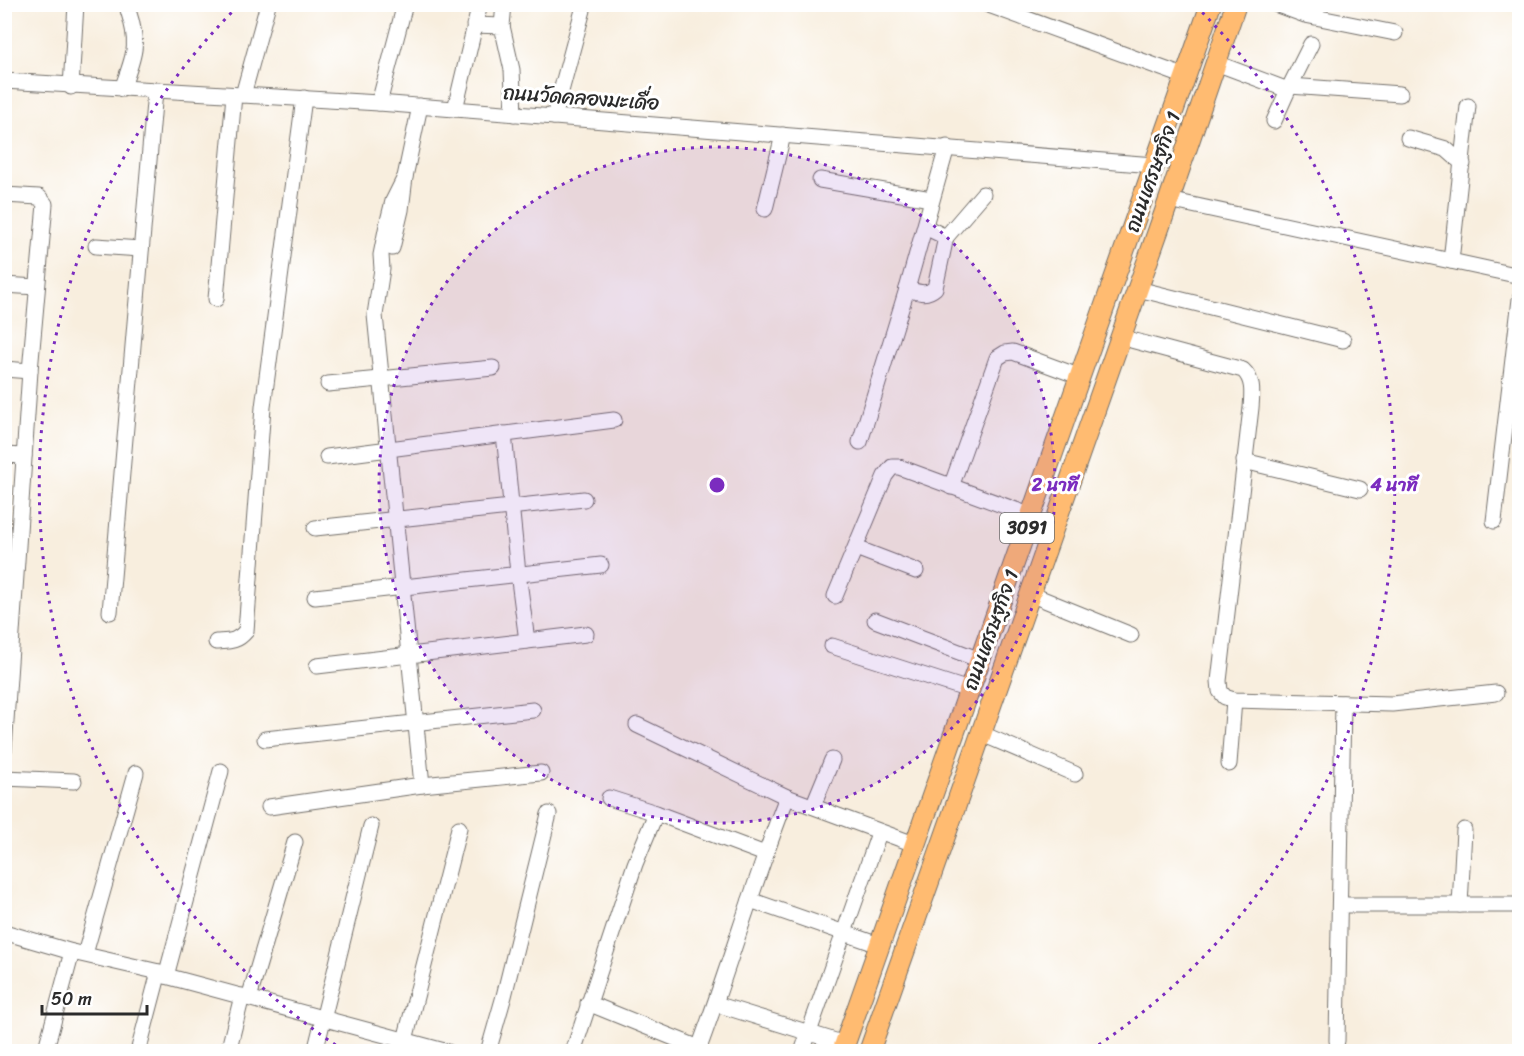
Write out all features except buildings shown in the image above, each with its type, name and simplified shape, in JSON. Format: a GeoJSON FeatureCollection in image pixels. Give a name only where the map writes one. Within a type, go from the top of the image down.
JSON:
{"type":"FeatureCollection","features":[{"type":"Feature","properties":{"kind":"main road","name":"ถนนเศรษฐกิจ 1"},"geometry":{"type":"LineString","coordinates":[[843,1048],[1211,4]]}},
{"type":"Feature","properties":{"kind":"main road","name":"ถนนเศรษฐกิจ 1"},"geometry":{"type":"LineString","coordinates":[[869,1052],[1236,4]]}},
{"type":"Feature","properties":{"kind":"street"},"geometry":{"type":"LineString","coordinates":[[70,87],[76,4]]}},
{"type":"Feature","properties":{"kind":"street"},"geometry":{"type":"LineString","coordinates":[[216,300],[238,95],[268,4]]}},
{"type":"Feature","properties":{"kind":"street"},"geometry":{"type":"LineString","coordinates":[[379,103],[405,4]]}},
{"type":"Feature","properties":{"kind":"street"},"geometry":{"type":"LineString","coordinates":[[455,109],[480,4]]}},
{"type":"Feature","properties":{"kind":"street"},"geometry":{"type":"LineString","coordinates":[[504,4],[502,26],[512,70],[514,114]]}},
{"type":"Feature","properties":{"kind":"street"},"geometry":{"type":"LineString","coordinates":[[986,4],[1186,77]]}},
{"type":"Feature","properties":{"kind":"street"},"geometry":{"type":"LineString","coordinates":[[1275,4],[1395,33]]}},
{"type":"Feature","properties":{"kind":"street"},"geometry":{"type":"LineString","coordinates":[[122,89],[134,57],[136,42],[135,30],[128,10]]}},
{"type":"Feature","properties":{"kind":"street"},"geometry":{"type":"LineString","coordinates":[[554,117],[583,10]]}},
{"type":"Feature","properties":{"kind":"street"},"geometry":{"type":"LineString","coordinates":[[474,25],[502,26]]}},
{"type":"Feature","properties":{"kind":"street"},"geometry":{"type":"LineString","coordinates":[[1274,121],[1311,44]]}},
{"type":"Feature","properties":{"kind":"street"},"geometry":{"type":"LineString","coordinates":[[1216,63],[1289,88],[1400,94]]}},
{"type":"Feature","properties":{"kind":"street","name":"ถนนวัดคลองมะเดื่อ"},"geometry":{"type":"LineString","coordinates":[[4,81],[70,87],[379,103],[1154,165]]}},
{"type":"Feature","properties":{"kind":"street"},"geometry":{"type":"LineString","coordinates":[[110,612],[155,91]]}},
{"type":"Feature","properties":{"kind":"street"},"geometry":{"type":"LineString","coordinates":[[216,642],[232,641],[241,637],[246,631],[262,407],[304,98]]}},
{"type":"Feature","properties":{"kind":"street"},"geometry":{"type":"LineString","coordinates":[[420,106],[405,177],[393,201],[381,255],[375,315],[422,785]]}},
{"type":"Feature","properties":{"kind":"street"},"geometry":{"type":"LineString","coordinates":[[1451,261],[1468,106]]}},
{"type":"Feature","properties":{"kind":"street"},"geometry":{"type":"LineString","coordinates":[[765,209],[783,135]]}},
{"type":"Feature","properties":{"kind":"street"},"geometry":{"type":"LineString","coordinates":[[1408,138],[1433,143],[1446,149],[1462,164]]}},
{"type":"Feature","properties":{"kind":"street"},"geometry":{"type":"LineString","coordinates":[[860,442],[907,289],[947,147]]}},
{"type":"Feature","properties":{"kind":"street"},"geometry":{"type":"LineString","coordinates":[[820,180],[931,199]]}},
{"type":"Feature","properties":{"kind":"street"},"geometry":{"type":"LineString","coordinates":[[907,289],[924,294],[935,288],[946,237],[983,194]]}},
{"type":"Feature","properties":{"kind":"street"},"geometry":{"type":"LineString","coordinates":[[4,195],[39,197],[45,204],[24,456],[11,542],[4,750]]}},
{"type":"Feature","properties":{"kind":"street"},"geometry":{"type":"LineString","coordinates":[[1169,200],[1520,276]]}},
{"type":"Feature","properties":{"kind":"street"},"geometry":{"type":"LineString","coordinates":[[925,227],[946,237]]}},
{"type":"Feature","properties":{"kind":"street"},"geometry":{"type":"LineString","coordinates":[[96,246],[141,249]]}},
{"type":"Feature","properties":{"kind":"street"},"geometry":{"type":"LineString","coordinates":[[4,285],[37,287]]}},
{"type":"Feature","properties":{"kind":"street"},"geometry":{"type":"LineString","coordinates":[[1138,289],[1343,340]]}},
{"type":"Feature","properties":{"kind":"street"},"geometry":{"type":"LineString","coordinates":[[1494,521],[1513,414],[1520,299]]}},
{"type":"Feature","properties":{"kind":"street"},"geometry":{"type":"LineString","coordinates":[[1120,337],[1243,370],[1248,374],[1252,386],[1219,681],[1220,691],[1226,697],[1234,700],[1392,704],[1496,693]]}},
{"type":"Feature","properties":{"kind":"street"},"geometry":{"type":"LineString","coordinates":[[951,487],[997,358],[1005,353],[1013,352],[1081,377]]}},
{"type":"Feature","properties":{"kind":"street"},"geometry":{"type":"LineString","coordinates":[[328,384],[493,368]]}},
{"type":"Feature","properties":{"kind":"street"},"geometry":{"type":"LineString","coordinates":[[4,369],[30,371]]}},
{"type":"Feature","properties":{"kind":"street"},"geometry":{"type":"LineString","coordinates":[[327,457],[614,420]]}},
{"type":"Feature","properties":{"kind":"street"},"geometry":{"type":"LineString","coordinates":[[504,434],[527,641]]}},
{"type":"Feature","properties":{"kind":"street"},"geometry":{"type":"LineString","coordinates":[[4,455],[24,456]]}},
{"type":"Feature","properties":{"kind":"street"},"geometry":{"type":"LineString","coordinates":[[1244,461],[1360,489]]}},
{"type":"Feature","properties":{"kind":"street"},"geometry":{"type":"LineString","coordinates":[[835,596],[885,476],[892,467],[899,467],[1032,516]]}},
{"type":"Feature","properties":{"kind":"street"},"geometry":{"type":"LineString","coordinates":[[315,528],[584,499]]}},
{"type":"Feature","properties":{"kind":"street"},"geometry":{"type":"LineString","coordinates":[[856,548],[916,571]]}},
{"type":"Feature","properties":{"kind":"street"},"geometry":{"type":"LineString","coordinates":[[315,597],[601,565]]}},
{"type":"Feature","properties":{"kind":"street"},"geometry":{"type":"LineString","coordinates":[[1030,594],[1131,635]]}},
{"type":"Feature","properties":{"kind":"street"},"geometry":{"type":"LineString","coordinates":[[875,621],[980,660]]}},
{"type":"Feature","properties":{"kind":"street"},"geometry":{"type":"LineString","coordinates":[[317,666],[586,634]]}},
{"type":"Feature","properties":{"kind":"street"},"geometry":{"type":"LineString","coordinates":[[832,646],[969,690]]}},
{"type":"Feature","properties":{"kind":"street"},"geometry":{"type":"LineString","coordinates":[[1229,764],[1234,700]]}},
{"type":"Feature","properties":{"kind":"street"},"geometry":{"type":"LineString","coordinates":[[1337,1041],[1343,703]]}},
{"type":"Feature","properties":{"kind":"street"},"geometry":{"type":"LineString","coordinates":[[265,739],[533,710]]}},
{"type":"Feature","properties":{"kind":"street"},"geometry":{"type":"LineString","coordinates":[[637,725],[787,797],[879,833],[914,844]]}},
{"type":"Feature","properties":{"kind":"street"},"geometry":{"type":"LineString","coordinates":[[980,733],[1075,774]]}},
{"type":"Feature","properties":{"kind":"street"},"geometry":{"type":"LineString","coordinates":[[813,806],[832,760]]}},
{"type":"Feature","properties":{"kind":"street"},"geometry":{"type":"LineString","coordinates":[[138,1052],[163,974],[221,771]]}},
{"type":"Feature","properties":{"kind":"street"},"geometry":{"type":"LineString","coordinates":[[269,807],[422,785],[541,772]]}},
{"type":"Feature","properties":{"kind":"street"},"geometry":{"type":"LineString","coordinates":[[45,1052],[136,773]]}},
{"type":"Feature","properties":{"kind":"street"},"geometry":{"type":"LineString","coordinates":[[4,778],[74,781]]}},
{"type":"Feature","properties":{"kind":"street"},"geometry":{"type":"LineString","coordinates":[[588,1003],[698,1050],[716,1004],[765,854],[787,797]]}},
{"type":"Feature","properties":{"kind":"street"},"geometry":{"type":"LineString","coordinates":[[609,798],[765,854]]}},
{"type":"Feature","properties":{"kind":"street"},"geometry":{"type":"LineString","coordinates":[[573,1052],[635,864],[656,813]]}},
{"type":"Feature","properties":{"kind":"street"},"geometry":{"type":"LineString","coordinates":[[488,1052],[549,814]]}},
{"type":"Feature","properties":{"kind":"street"},"geometry":{"type":"LineString","coordinates":[[315,1052],[370,826]]}},
{"type":"Feature","properties":{"kind":"street"},"geometry":{"type":"LineString","coordinates":[[403,1046],[459,828]]}},
{"type":"Feature","properties":{"kind":"street"},"geometry":{"type":"LineString","coordinates":[[1460,905],[1464,830]]}},
{"type":"Feature","properties":{"kind":"street"},"geometry":{"type":"LineString","coordinates":[[802,1052],[879,833]]}},
{"type":"Feature","properties":{"kind":"street"},"geometry":{"type":"LineString","coordinates":[[228,1052],[295,842]]}},
{"type":"Feature","properties":{"kind":"street"},"geometry":{"type":"LineString","coordinates":[[750,900],[879,945]]}},
{"type":"Feature","properties":{"kind":"street"},"geometry":{"type":"LineString","coordinates":[[1340,904],[1520,905]]}},
{"type":"Feature","properties":{"kind":"street"},"geometry":{"type":"LineString","coordinates":[[4,932],[323,1018],[403,1046],[448,1052]]}},
{"type":"Feature","properties":{"kind":"street"},"geometry":{"type":"LineString","coordinates":[[716,1004],[808,1032],[843,1048]]}}]}
